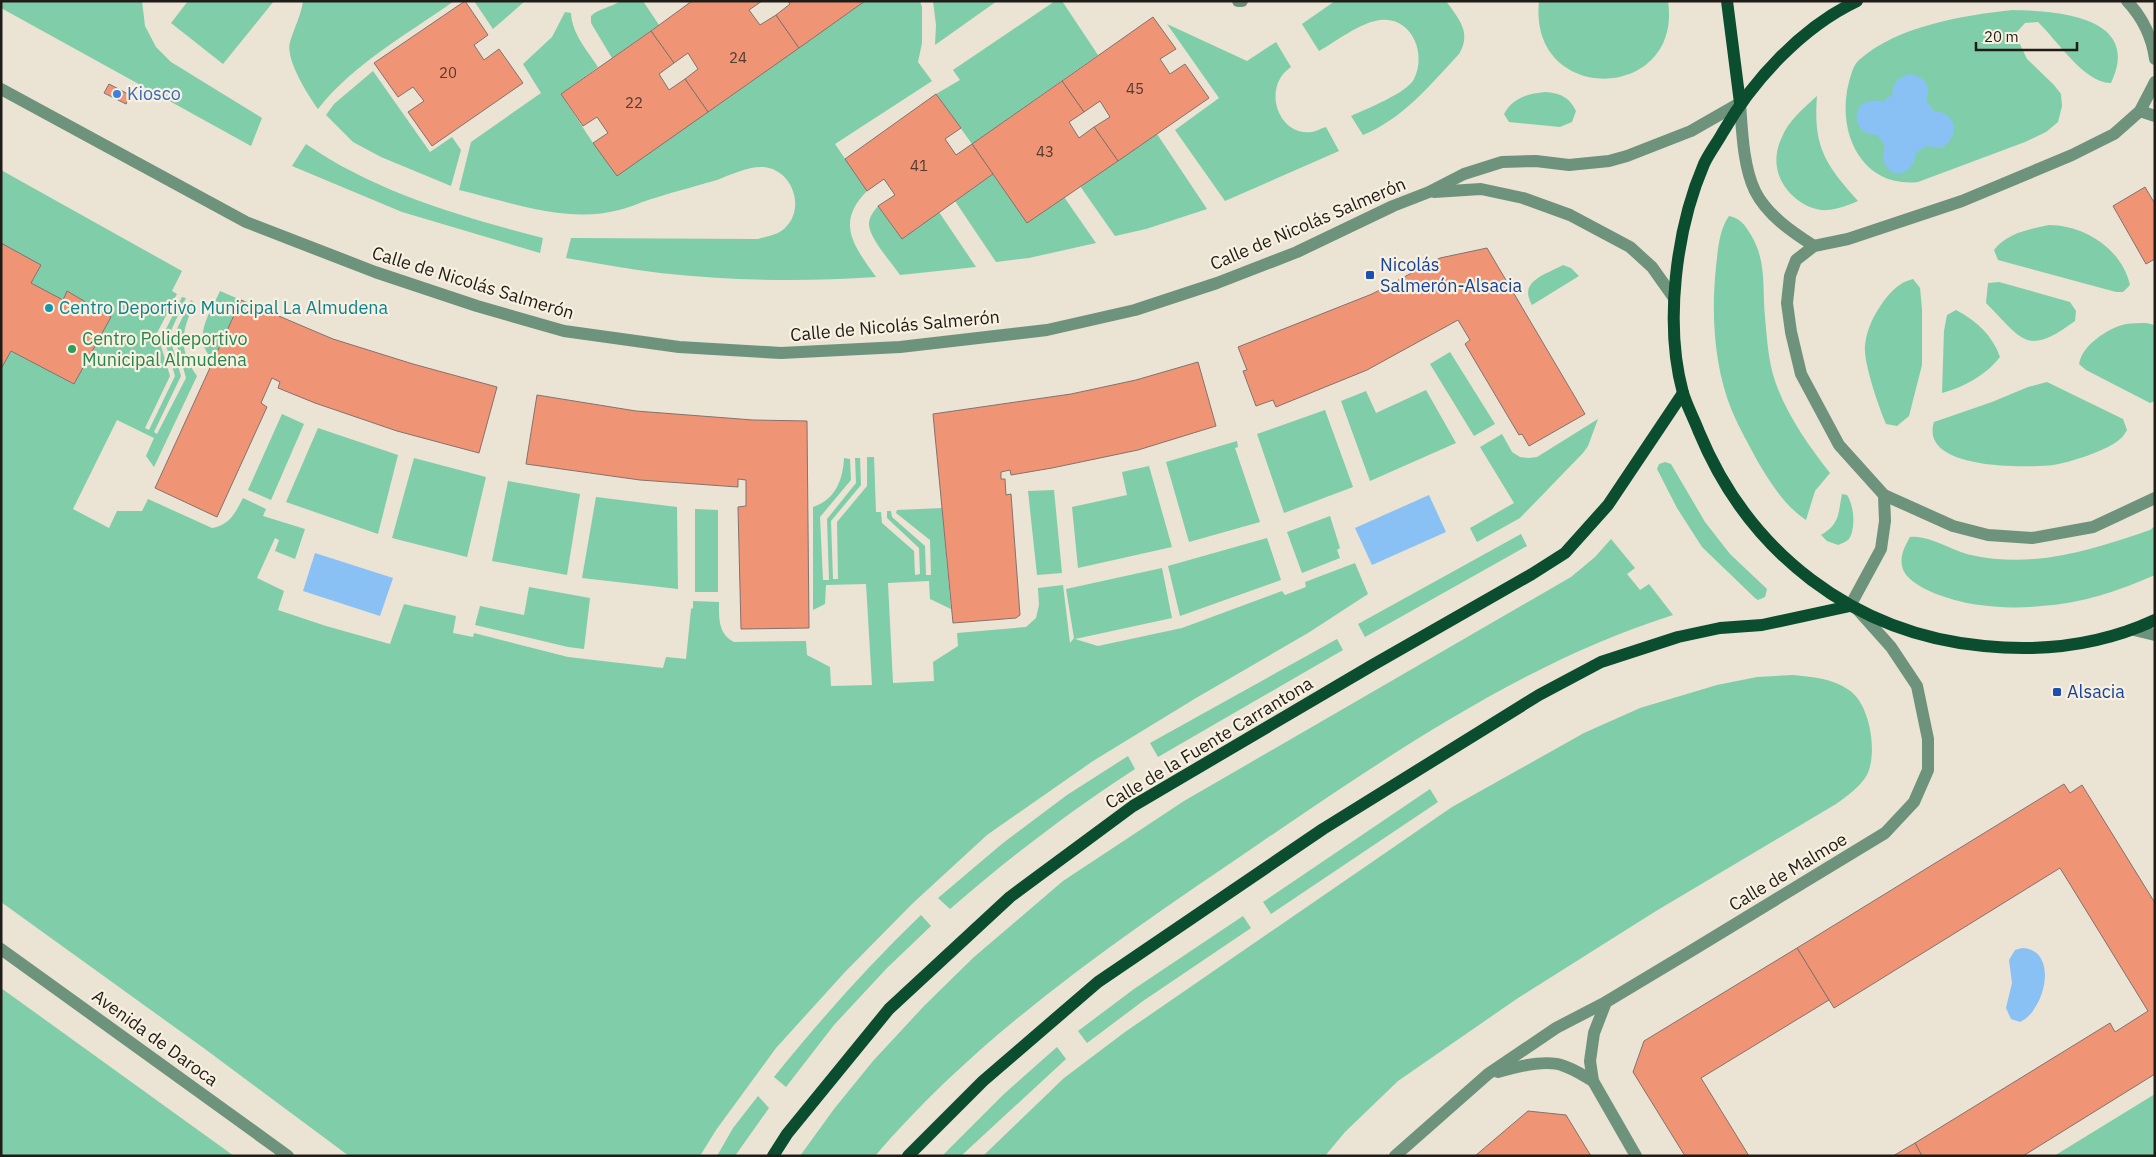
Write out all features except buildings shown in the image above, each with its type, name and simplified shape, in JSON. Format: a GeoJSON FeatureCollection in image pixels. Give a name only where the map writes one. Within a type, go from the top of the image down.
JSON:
{"type":"FeatureCollection","features":[{"type":"Feature","properties":{"kind":"main road"},"geometry":{"type":"LineString","coordinates":[[1727,1],[1740,103]]}},
{"type":"Feature","properties":{"kind":"main road"},"geometry":{"type":"LineString","coordinates":[[1858,1],[1806,34],[1770,66],[1740,103],[1704,164],[1682,230],[1674,298],[1677,353],[1683,393],[1712,463],[1745,515],[1784,556],[1810,579],[1854,608],[1892,625],[1953,643],[2017,649],[2054,648],[2096,641],[2134,630],[2155,620]]}},
{"type":"Feature","properties":{"kind":"main road","name":"Calle de la Fuente Carrantona"},"geometry":{"type":"LineString","coordinates":[[773,1156],[787,1134],[889,1009],[1010,897],[1133,806],[1565,553],[1608,505],[1683,393]]}},
{"type":"Feature","properties":{"kind":"main road"},"geometry":{"type":"LineString","coordinates":[[908,1156],[983,1081],[1098,982],[1323,829],[1539,695],[1601,662],[1678,637],[1720,628],[1762,626],[1854,608]]}},
{"type":"Feature","properties":{"kind":"street"},"geometry":{"type":"LineString","coordinates":[[2127,1],[2135,10],[2150,38],[2155,59]]}},
{"type":"Feature","properties":{"kind":"street"},"geometry":{"type":"LineString","coordinates":[[2155,82],[2140,111],[2114,134],[2072,155],[1962,201],[1848,239],[1814,246],[1796,260],[1790,276],[1788,294],[1791,332],[1802,374],[1839,445],[1884,495],[1953,526],[1988,535],[2032,538],[2093,527],[2155,498]]}},
{"type":"Feature","properties":{"kind":"street","name":"Calle de Nicolás Salmerón"},"geometry":{"type":"LineString","coordinates":[[1,89],[246,222],[375,272],[477,306],[564,331],[680,347],[781,353],[900,347],[1047,330],[1134,310],[1217,283],[1297,252],[1464,174],[1502,162],[1536,161],[1569,165],[1609,161],[1691,131],[1740,103]]}},
{"type":"Feature","properties":{"kind":"street"},"geometry":{"type":"LineString","coordinates":[[1740,103],[1742,139],[1755,191],[1770,211],[1790,230],[1814,246]]}},
{"type":"Feature","properties":{"kind":"street"},"geometry":{"type":"LineString","coordinates":[[2140,111],[2155,116]]}},
{"type":"Feature","properties":{"kind":"street","name":"Calle de Nicolás Salmerón"},"geometry":{"type":"LineString","coordinates":[[1429,192],[1481,189],[1523,198],[1570,215],[1630,248],[1652,267],[1674,298]]}},
{"type":"Feature","properties":{"kind":"street"},"geometry":{"type":"LineString","coordinates":[[1854,608],[1882,549],[1885,521],[1884,495]]}},
{"type":"Feature","properties":{"kind":"street","name":"Calle de Malmoe"},"geometry":{"type":"LineString","coordinates":[[1395,1156],[1488,1074],[1556,1028],[1606,1002],[1885,833],[1914,802],[1928,770],[1928,739],[1917,686],[1891,647],[1854,608]]}},
{"type":"Feature","properties":{"kind":"street"},"geometry":{"type":"LineString","coordinates":[[2134,630],[2155,635]]}},
{"type":"Feature","properties":{"kind":"street","name":"Avenida de Daroca"},"geometry":{"type":"LineString","coordinates":[[1,949],[288,1156]]}},
{"type":"Feature","properties":{"kind":"street"},"geometry":{"type":"LineString","coordinates":[[1606,1002],[1594,1033],[1590,1061],[1593,1081],[1636,1156]]}},
{"type":"Feature","properties":{"kind":"street","name":"Calle de Malmoe"},"geometry":{"type":"LineString","coordinates":[[1488,1074],[1513,1067],[1542,1064],[1563,1065],[1593,1081]]}},
{"type":"Feature","properties":{"kind":"green space"},"geometry":{"type":"Polygon","coordinates":[[[1,1],[142,1],[145,26],[156,47],[171,62],[262,118],[251,146],[1,8],[1,1]]]}},
{"type":"Feature","properties":{"kind":"green space"},"geometry":{"type":"Polygon","coordinates":[[[188,1],[274,1],[223,64],[171,23],[188,1]]]}},
{"type":"Feature","properties":{"kind":"green space"},"geometry":{"type":"Polygon","coordinates":[[[303,1],[454,1],[364,64],[332,93],[318,109],[298,77],[289,49],[303,1]]]}},
{"type":"Feature","properties":{"kind":"green space"},"geometry":{"type":"Polygon","coordinates":[[[474,1],[525,1],[493,29],[474,1]]]}},
{"type":"Feature","properties":{"kind":"green space"},"geometry":{"type":"Polygon","coordinates":[[[621,1],[643,1],[659,25],[612,58],[591,23],[591,16],[621,1]]]}},
{"type":"Feature","properties":{"kind":"green space"},"geometry":{"type":"Polygon","coordinates":[[[865,1],[920,1],[922,7],[922,43],[918,62],[932,81],[835,144],[867,191],[857,203],[852,214],[851,234],[855,245],[876,277],[822,280],[714,278],[648,271],[566,258],[571,238],[758,239],[776,234],[785,228],[792,219],[795,210],[795,199],[788,181],[772,169],[756,167],[744,170],[624,209],[599,214],[559,213],[539,210],[459,190],[471,142],[541,93],[523,64],[552,37],[565,12],[571,13],[577,35],[598,67],[561,94],[593,143],[708,112],[865,1]]]}},
{"type":"Feature","properties":{"kind":"green space"},"geometry":{"type":"Polygon","coordinates":[[[933,1],[997,1],[935,45],[936,25],[933,1]]]}},
{"type":"Feature","properties":{"kind":"green space"},"geometry":{"type":"Polygon","coordinates":[[[1055,1],[1062,1],[1098,55],[972,144],[936,94],[960,80],[953,70],[1055,1]]]}},
{"type":"Feature","properties":{"kind":"green space"},"geometry":{"type":"Polygon","coordinates":[[[1335,1],[1446,1],[1459,20],[1464,33],[1463,46],[1459,54],[1427,89],[1391,120],[1363,135],[1351,116],[1386,100],[1410,84],[1418,69],[1417,48],[1408,30],[1401,24],[1391,20],[1380,20],[1356,28],[1319,51],[1302,24],[1335,1]]]}},
{"type":"Feature","properties":{"kind":"green space"},"geometry":{"type":"Polygon","coordinates":[[[1539,1],[1668,1],[1666,34],[1653,59],[1631,73],[1605,79],[1579,74],[1557,60],[1542,36],[1539,1]]]}},
{"type":"Feature","properties":{"kind":"green space"},"geometry":{"type":"Polygon","coordinates":[[[2013,10],[2051,12],[2071,16],[2090,22],[2105,31],[2115,43],[2118,61],[2111,83],[2101,81],[2081,69],[2038,22],[2025,23],[2015,34],[2027,59],[2061,94],[2062,106],[2058,122],[2046,132],[2025,142],[1918,182],[1899,182],[1883,177],[1870,168],[1860,157],[1852,142],[1847,126],[1847,91],[1854,66],[1859,60],[1875,48],[1892,39],[1932,24],[1974,15],[2013,10]]]}},
{"type":"Feature","properties":{"kind":"green space"},"geometry":{"type":"Polygon","coordinates":[[[1167,24],[1247,61],[1276,42],[1291,67],[1282,76],[1277,86],[1275,98],[1283,119],[1290,127],[1300,131],[1312,132],[1326,127],[1339,151],[1225,201],[1175,130],[1219,98],[1167,24]]]}},
{"type":"Feature","properties":{"kind":"green space"},"geometry":{"type":"Polygon","coordinates":[[[373,71],[430,152],[452,137],[461,150],[451,186],[381,157],[353,142],[326,115],[334,104],[373,71]]]}},
{"type":"Feature","properties":{"kind":"green space"},"geometry":{"type":"Polygon","coordinates":[[[1545,92],[1560,95],[1570,102],[1576,111],[1572,122],[1560,127],[1509,122],[1504,114],[1516,100],[1527,95],[1545,92]]]}},
{"type":"Feature","properties":{"kind":"green space"},"geometry":{"type":"Polygon","coordinates":[[[1817,96],[1817,129],[1824,154],[1829,165],[1858,201],[1836,209],[1819,210],[1795,198],[1783,184],[1776,163],[1778,147],[1788,126],[1817,96]]]}},
{"type":"Feature","properties":{"kind":"green space"},"geometry":{"type":"Polygon","coordinates":[[[1157,134],[1207,209],[1146,229],[1115,236],[1080,186],[1157,134]]]}},
{"type":"Feature","properties":{"kind":"green space"},"geometry":{"type":"Polygon","coordinates":[[[306,144],[361,176],[420,201],[451,212],[543,238],[540,253],[402,212],[292,166],[306,144]]]}},
{"type":"Feature","properties":{"kind":"green space"},"geometry":{"type":"Polygon","coordinates":[[[1,170],[182,271],[172,291],[177,294],[157,333],[170,376],[145,428],[149,430],[175,376],[163,335],[182,297],[186,298],[169,335],[181,376],[154,432],[157,434],[186,378],[174,335],[191,300],[195,303],[184,331],[184,348],[197,376],[154,467],[146,456],[154,438],[117,420],[73,509],[109,528],[117,511],[142,511],[148,499],[212,528],[228,521],[243,498],[266,509],[263,516],[305,529],[295,559],[275,551],[279,540],[275,538],[257,578],[284,591],[278,610],[326,626],[390,644],[404,604],[456,616],[453,633],[473,637],[474,633],[568,657],[663,668],[666,657],[686,659],[693,601],[719,602],[720,625],[725,635],[734,642],[806,641],[807,655],[830,667],[831,686],[872,685],[866,584],[826,585],[825,604],[813,610],[813,507],[821,504],[832,494],[840,481],[844,458],[850,459],[851,480],[820,517],[823,580],[829,580],[827,519],[856,483],[855,458],[860,458],[861,485],[831,521],[833,579],[838,579],[837,522],[867,486],[867,457],[874,457],[876,512],[881,512],[882,523],[914,551],[915,575],[920,574],[919,548],[887,518],[887,511],[891,511],[892,517],[925,546],[926,575],[931,575],[930,540],[896,513],[897,510],[942,508],[951,609],[930,599],[929,581],[888,583],[893,683],[934,681],[933,662],[958,646],[957,633],[1026,627],[1036,618],[1039,605],[1038,588],[1063,585],[1070,643],[1074,638],[1066,589],[1162,568],[1172,618],[1075,639],[1098,646],[1182,628],[1282,591],[1285,595],[1306,587],[1305,582],[1355,563],[1368,594],[1308,633],[1093,761],[987,835],[912,904],[845,972],[776,1048],[716,1130],[700,1156],[349,1156],[205,1049],[1,902],[1,170]]]}},
{"type":"Feature","properties":{"kind":"green space"},"geometry":{"type":"Polygon","coordinates":[[[993,174],[1064,197],[1096,243],[1029,258],[996,262],[955,201],[993,174]]]}},
{"type":"Feature","properties":{"kind":"green space"},"geometry":{"type":"Polygon","coordinates":[[[878,206],[902,239],[939,212],[976,267],[900,275],[870,230],[870,219],[878,206]]]}},
{"type":"Feature","properties":{"kind":"green space"},"geometry":{"type":"Polygon","coordinates":[[[1729,216],[1736,218],[1744,225],[1760,255],[1769,357],[1780,394],[1799,429],[1830,473],[1815,491],[1806,520],[1785,501],[1758,462],[1732,411],[1721,377],[1715,340],[1714,303],[1717,254],[1723,227],[1729,216]]]}},
{"type":"Feature","properties":{"kind":"green space"},"geometry":{"type":"Polygon","coordinates":[[[2049,225],[2075,229],[2088,234],[2100,242],[2119,260],[2126,272],[2130,285],[2123,292],[2116,292],[1998,260],[1994,250],[2005,239],[2034,228],[2049,225]]]}},
{"type":"Feature","properties":{"kind":"green space"},"geometry":{"type":"Polygon","coordinates":[[[1563,265],[1571,268],[1579,276],[1532,305],[1528,290],[1531,284],[1563,265]]]}},
{"type":"Feature","properties":{"kind":"green space"},"geometry":{"type":"Polygon","coordinates":[[[1913,279],[1920,288],[1922,365],[1909,416],[1897,426],[1886,424],[1883,417],[1866,362],[1865,345],[1871,322],[1883,302],[1896,288],[1904,282],[1913,279]]]}},
{"type":"Feature","properties":{"kind":"green space"},"geometry":{"type":"Polygon","coordinates":[[[1999,282],[2070,302],[2076,311],[2075,321],[2046,339],[2035,341],[2026,339],[2009,326],[1986,303],[1988,283],[1999,282]]]}},
{"type":"Feature","properties":{"kind":"green space"},"geometry":{"type":"Polygon","coordinates":[[[220,291],[241,300],[214,360],[203,344],[203,335],[207,317],[220,291]]]}},
{"type":"Feature","properties":{"kind":"green space"},"geometry":{"type":"Polygon","coordinates":[[[1956,310],[1983,329],[1993,342],[2000,357],[1974,380],[1942,393],[1944,331],[1947,315],[1956,310]]]}},
{"type":"Feature","properties":{"kind":"green space"},"geometry":{"type":"Polygon","coordinates":[[[2146,323],[2155,325],[2155,401],[2150,403],[2086,370],[2079,364],[2085,350],[2104,333],[2126,324],[2146,323]]]}},
{"type":"Feature","properties":{"kind":"green space"},"geometry":{"type":"Polygon","coordinates":[[[1450,352],[1495,424],[1474,436],[1430,364],[1450,352]]]}},
{"type":"Feature","properties":{"kind":"green space"},"geometry":{"type":"Polygon","coordinates":[[[2047,382],[2123,419],[2127,430],[2124,435],[2115,443],[2098,452],[2068,462],[2039,466],[1977,463],[1942,449],[1934,438],[1934,422],[2028,387],[2047,382]]]}},
{"type":"Feature","properties":{"kind":"green space"},"geometry":{"type":"Polygon","coordinates":[[[1426,390],[1456,443],[1370,481],[1341,401],[1366,391],[1376,413],[1426,390]]]}},
{"type":"Feature","properties":{"kind":"green space"},"geometry":{"type":"Polygon","coordinates":[[[1325,410],[1353,487],[1284,513],[1257,434],[1325,410]]]}},
{"type":"Feature","properties":{"kind":"green space"},"geometry":{"type":"Polygon","coordinates":[[[282,414],[304,424],[271,500],[248,490],[282,414]]]}},
{"type":"Feature","properties":{"kind":"green space"},"geometry":{"type":"Polygon","coordinates":[[[1598,419],[1588,446],[1583,453],[1520,518],[1477,542],[1470,528],[1514,503],[1480,447],[1502,434],[1512,452],[1520,457],[1537,457],[1598,419]]]}},
{"type":"Feature","properties":{"kind":"green space"},"geometry":{"type":"Polygon","coordinates":[[[318,428],[398,455],[378,534],[286,502],[318,428]]]}},
{"type":"Feature","properties":{"kind":"green space"},"geometry":{"type":"Polygon","coordinates":[[[1237,441],[1238,447],[1235,448],[1260,522],[1189,542],[1166,462],[1237,441]]]}},
{"type":"Feature","properties":{"kind":"green space"},"geometry":{"type":"Polygon","coordinates":[[[414,458],[486,477],[467,557],[392,538],[414,458]]]}},
{"type":"Feature","properties":{"kind":"green space"},"geometry":{"type":"Polygon","coordinates":[[[1665,462],[1671,464],[1705,522],[1730,554],[1767,589],[1765,597],[1758,600],[1755,598],[1702,547],[1677,508],[1657,469],[1659,464],[1665,462]]]}},
{"type":"Feature","properties":{"kind":"green space"},"geometry":{"type":"Polygon","coordinates":[[[1149,466],[1172,547],[1078,568],[1072,507],[1127,495],[1122,472],[1149,466]]]}},
{"type":"Feature","properties":{"kind":"green space"},"geometry":{"type":"Polygon","coordinates":[[[508,481],[580,494],[567,575],[492,561],[508,481]]]}},
{"type":"Feature","properties":{"kind":"green space"},"geometry":{"type":"Polygon","coordinates":[[[1054,490],[1062,573],[1037,575],[1028,491],[1054,490]]]}},
{"type":"Feature","properties":{"kind":"green space"},"geometry":{"type":"Polygon","coordinates":[[[1842,494],[1847,495],[1853,510],[1853,529],[1849,539],[1838,545],[1827,541],[1821,535],[1832,527],[1835,522],[1839,513],[1842,494]]]}},
{"type":"Feature","properties":{"kind":"green space"},"geometry":{"type":"Polygon","coordinates":[[[596,497],[677,507],[678,589],[582,578],[596,497]]]}},
{"type":"Feature","properties":{"kind":"green space"},"geometry":{"type":"Polygon","coordinates":[[[695,509],[718,510],[718,592],[695,592],[695,509]]]}},
{"type":"Feature","properties":{"kind":"green space"},"geometry":{"type":"Polygon","coordinates":[[[1330,516],[1340,548],[1337,550],[1340,558],[1302,573],[1287,532],[1330,516]]]}},
{"type":"Feature","properties":{"kind":"green space"},"geometry":{"type":"Polygon","coordinates":[[[2155,526],[2155,575],[2113,591],[2070,603],[2034,607],[1971,604],[1948,598],[1923,588],[1913,582],[1902,566],[1902,554],[1910,537],[1932,540],[1964,553],[1994,559],[2040,559],[2106,544],[2150,530],[2155,526]]]}},
{"type":"Feature","properties":{"kind":"green space"},"geometry":{"type":"Polygon","coordinates":[[[1521,534],[1527,546],[1365,637],[1358,624],[1521,534]]]}},
{"type":"Feature","properties":{"kind":"green space"},"geometry":{"type":"Polygon","coordinates":[[[1267,538],[1281,580],[1180,616],[1168,566],[1267,538]]]}},
{"type":"Feature","properties":{"kind":"green space"},"geometry":{"type":"Polygon","coordinates":[[[1611,539],[1635,568],[1627,574],[1640,590],[1649,584],[1673,615],[1617,635],[1510,685],[1408,745],[1260,843],[1107,950],[1009,1026],[962,1066],[917,1110],[875,1156],[800,1156],[834,1109],[873,1061],[924,1006],[974,957],[1063,881],[1184,801],[1571,577],[1595,557],[1611,539]]]}},
{"type":"Feature","properties":{"kind":"green space"},"geometry":{"type":"Polygon","coordinates":[[[529,587],[590,598],[584,649],[475,625],[480,606],[524,615],[529,587]]]}},
{"type":"Feature","properties":{"kind":"green space"},"geometry":{"type":"Polygon","coordinates":[[[1337,639],[1343,650],[1158,757],[1150,743],[1337,639]]]}},
{"type":"Feature","properties":{"kind":"green space"},"geometry":{"type":"Polygon","coordinates":[[[1793,675],[1836,683],[1849,690],[1862,706],[1870,729],[1872,754],[1867,775],[1857,787],[1836,804],[1656,911],[1518,998],[1398,1081],[1345,1132],[1325,1156],[983,1156],[1064,1078],[1125,1032],[1452,807],[1584,733],[1640,708],[1717,685],[1757,677],[1793,675]]]}},
{"type":"Feature","properties":{"kind":"green space"},"geometry":{"type":"Polygon","coordinates":[[[1128,756],[1135,769],[1040,836],[950,909],[938,898],[1003,843],[1067,795],[1128,756]]]}},
{"type":"Feature","properties":{"kind":"green space"},"geometry":{"type":"Polygon","coordinates":[[[1430,789],[1438,802],[1271,914],[1263,902],[1430,789]]]}},
{"type":"Feature","properties":{"kind":"green space"},"geometry":{"type":"Polygon","coordinates":[[[921,915],[931,926],[887,968],[834,1025],[786,1087],[774,1077],[845,994],[921,915]]]}},
{"type":"Feature","properties":{"kind":"green space"},"geometry":{"type":"Polygon","coordinates":[[[1243,916],[1251,928],[1143,1001],[1087,1043],[1078,1031],[1134,989],[1243,916]]]}},
{"type":"Feature","properties":{"kind":"green space"},"geometry":{"type":"Polygon","coordinates":[[[1,988],[234,1156],[1,1156],[1,988]]]}},
{"type":"Feature","properties":{"kind":"green space"},"geometry":{"type":"Polygon","coordinates":[[[1057,1047],[1066,1059],[961,1156],[942,1156],[1004,1094],[1057,1047]]]}},
{"type":"Feature","properties":{"kind":"green space"},"geometry":{"type":"Polygon","coordinates":[[[2155,1094],[2155,1156],[2054,1156],[2155,1094]]]}},
{"type":"Feature","properties":{"kind":"green space"},"geometry":{"type":"Polygon","coordinates":[[[758,1096],[769,1108],[735,1156],[717,1156],[733,1128],[758,1096]]]}},
{"type":"Feature","properties":{"kind":"water"},"geometry":{"type":"Polygon","coordinates":[[[1911,74],[1916,75],[1926,83],[1928,96],[1926,101],[1933,111],[1947,115],[1954,125],[1954,131],[1948,143],[1942,148],[1926,146],[1916,153],[1913,163],[1908,170],[1902,173],[1895,173],[1889,170],[1885,164],[1883,156],[1885,146],[1877,135],[1861,129],[1857,122],[1857,115],[1859,108],[1864,103],[1872,101],[1883,102],[1892,96],[1897,81],[1911,74]]]}},
{"type":"Feature","properties":{"kind":"water"},"geometry":{"type":"Polygon","coordinates":[[[1429,495],[1446,532],[1372,565],[1355,528],[1429,495]]]}},
{"type":"Feature","properties":{"kind":"water"},"geometry":{"type":"Polygon","coordinates":[[[315,553],[393,578],[380,616],[303,591],[315,553]]]}},
{"type":"Feature","properties":{"kind":"water"},"geometry":{"type":"Polygon","coordinates":[[[2022,948],[2034,951],[2041,958],[2045,981],[2042,994],[2036,1006],[2020,1022],[2011,1019],[2006,1008],[2012,983],[2009,960],[2015,950],[2022,948]]]}},
{"type":"Feature","properties":{"kind":"place","name":"Kiosco"},"geometry":{"type":"Point","coordinates":[117,94]}},
{"type":"Feature","properties":{"kind":"place","name":"Nicolás Salmerón-Alsacia"},"geometry":{"type":"Point","coordinates":[1370,275]}},
{"type":"Feature","properties":{"kind":"place","name":"Centro Deportivo Municipal La Almudena"},"geometry":{"type":"Point","coordinates":[49,308]}},
{"type":"Feature","properties":{"kind":"place","name":"Centro Polideportivo Municipal Almudena"},"geometry":{"type":"Point","coordinates":[72,349]}},
{"type":"Feature","properties":{"kind":"place","name":"Alsacia"},"geometry":{"type":"Point","coordinates":[2057,692]}}]}
